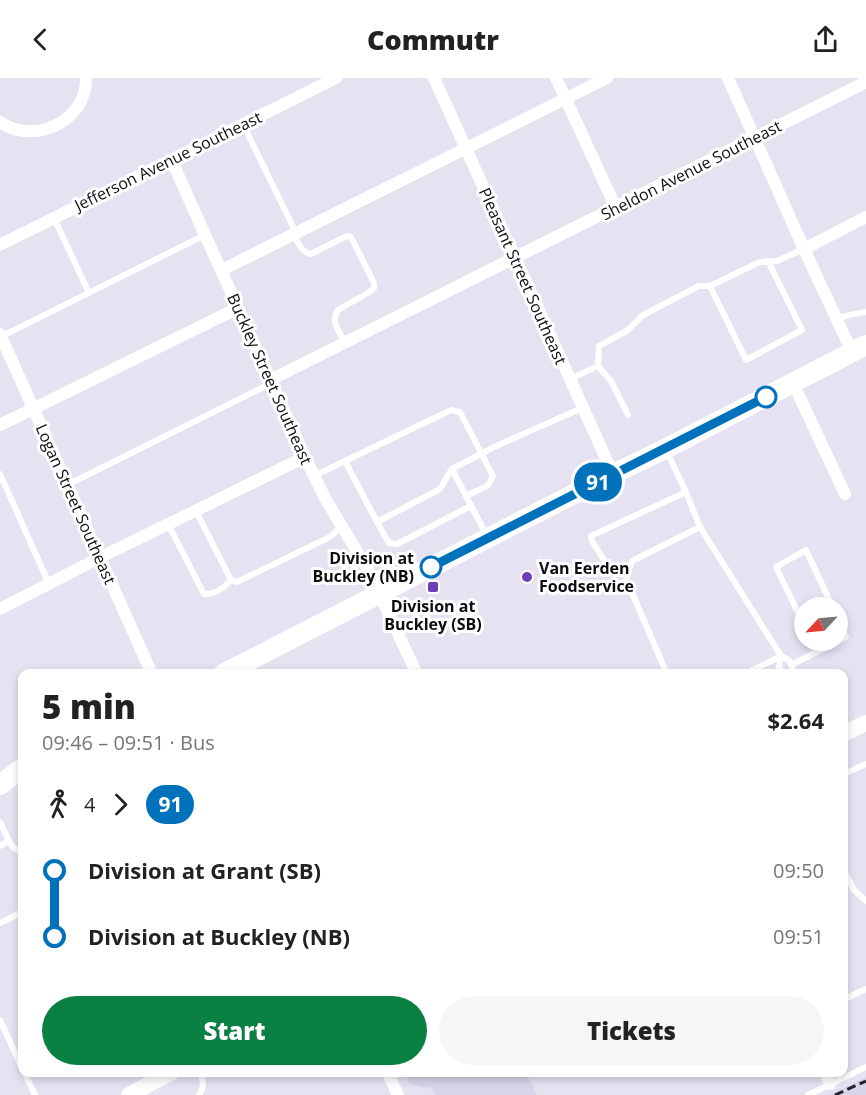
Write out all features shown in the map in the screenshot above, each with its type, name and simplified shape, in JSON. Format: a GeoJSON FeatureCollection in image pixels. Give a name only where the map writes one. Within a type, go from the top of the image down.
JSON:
{"type":"FeatureCollection","features":[{"type":"Feature","properties":{"kind":"main road"},"geometry":{"type":"LineString","coordinates":[[233,669],[859,348]]}},
{"type":"Feature","properties":{"kind":"main road"},"geometry":{"type":"LineString","coordinates":[[0,785],[18,771]]}},
{"type":"Feature","properties":{"kind":"main road"},"geometry":{"type":"LineString","coordinates":[[0,790],[18,783]]}},
{"type":"Feature","properties":{"kind":"street"},"geometry":{"type":"LineString","coordinates":[[0,122],[21,131],[37,132],[52,128],[65,121],[75,110],[82,97],[86,78]]}},
{"type":"Feature","properties":{"kind":"street","name":"Jefferson Avenue Southeast"},"geometry":{"type":"LineString","coordinates":[[0,245],[336,78]]}},
{"type":"Feature","properties":{"kind":"street","name":"Pleasant Street Southeast"},"geometry":{"type":"LineString","coordinates":[[434,78],[613,474]]}},
{"type":"Feature","properties":{"kind":"street"},"geometry":{"type":"LineString","coordinates":[[556,78],[616,208]]}},
{"type":"Feature","properties":{"kind":"street"},"geometry":{"type":"LineString","coordinates":[[222,270],[607,78]]}},
{"type":"Feature","properties":{"kind":"street"},"geometry":{"type":"LineString","coordinates":[[728,78],[837,319],[859,348]]}},
{"type":"Feature","properties":{"kind":"street","name":"Sheldon Avenue Southeast"},"geometry":{"type":"LineString","coordinates":[[271,381],[866,82]]}},
{"type":"Feature","properties":{"kind":"street","name":"Buckley Street Southeast"},"geometry":{"type":"LineString","coordinates":[[171,159],[314,476],[368,570],[415,669]]}},
{"type":"Feature","properties":{"kind":"street"},"geometry":{"type":"LineString","coordinates":[[804,249],[866,217]]}},
{"type":"Feature","properties":{"kind":"street"},"geometry":{"type":"LineString","coordinates":[[0,425],[238,308]]}},
{"type":"Feature","properties":{"kind":"street","name":"Logan Street Southeast"},"geometry":{"type":"LineString","coordinates":[[0,336],[150,669]]}},
{"type":"Feature","properties":{"kind":"street"},"geometry":{"type":"LineString","coordinates":[[793,383],[845,494]]}},
{"type":"Feature","properties":{"kind":"street"},"geometry":{"type":"LineString","coordinates":[[0,609],[305,457]]}},
{"type":"Feature","properties":{"kind":"street"},"geometry":{"type":"LineString","coordinates":[[848,732],[866,723]]}},
{"type":"Feature","properties":{"kind":"street"},"geometry":{"type":"LineString","coordinates":[[129,1095],[163,1077]]}},
{"type":"Feature","properties":{"kind":"street"},"geometry":{"type":"LineString","coordinates":[[389,1077],[398,1095]]}},
{"type":"Feature","properties":{"kind":"street"},"geometry":{"type":"LineString","coordinates":[[827,1077],[830,1084]]}},
{"type":"Feature","properties":{"kind":"lane"},"geometry":{"type":"LineString","coordinates":[[243,124],[305,253],[311,254],[347,236],[351,237],[374,283],[371,291],[338,310],[335,315],[334,319],[345,343]]}},
{"type":"Feature","properties":{"kind":"lane"},"geometry":{"type":"LineString","coordinates":[[54,218],[89,292]]}},
{"type":"Feature","properties":{"kind":"lane"},"geometry":{"type":"LineString","coordinates":[[0,336],[206,235]]}},
{"type":"Feature","properties":{"kind":"lane"},"geometry":{"type":"LineString","coordinates":[[628,415],[611,381],[598,366],[599,346],[628,330],[643,315],[699,286],[710,286],[760,262],[777,261],[804,249]]}},
{"type":"Feature","properties":{"kind":"lane"},"geometry":{"type":"LineString","coordinates":[[710,286],[746,360],[801,330],[768,261]]}},
{"type":"Feature","properties":{"kind":"lane"},"geometry":{"type":"LineString","coordinates":[[837,319],[866,312]]}},
{"type":"Feature","properties":{"kind":"lane"},"geometry":{"type":"LineString","coordinates":[[569,380],[598,366]]}},
{"type":"Feature","properties":{"kind":"lane"},"geometry":{"type":"LineString","coordinates":[[67,485],[271,381]]}},
{"type":"Feature","properties":{"kind":"lane"},"geometry":{"type":"LineString","coordinates":[[377,522],[440,489],[452,469],[582,408]]}},
{"type":"Feature","properties":{"kind":"lane"},"geometry":{"type":"LineString","coordinates":[[314,476],[451,410],[460,412],[493,476],[487,486],[466,496]]}},
{"type":"Feature","properties":{"kind":"lane"},"geometry":{"type":"LineString","coordinates":[[665,449],[700,527],[782,656],[789,660],[793,669]]}},
{"type":"Feature","properties":{"kind":"lane"},"geometry":{"type":"LineString","coordinates":[[345,461],[389,543],[397,544],[471,506]]}},
{"type":"Feature","properties":{"kind":"lane"},"geometry":{"type":"LineString","coordinates":[[452,469],[488,538]]}},
{"type":"Feature","properties":{"kind":"lane"},"geometry":{"type":"LineString","coordinates":[[0,474],[49,584]]}},
{"type":"Feature","properties":{"kind":"lane"},"geometry":{"type":"LineString","coordinates":[[629,570],[607,565],[591,536],[686,492]]}},
{"type":"Feature","properties":{"kind":"lane"},"geometry":{"type":"LineString","coordinates":[[196,510],[231,580],[237,582],[330,537],[342,526]]}},
{"type":"Feature","properties":{"kind":"lane"},"geometry":{"type":"LineString","coordinates":[[168,524],[204,594],[211,594],[226,586],[231,580]]}},
{"type":"Feature","properties":{"kind":"lane"},"geometry":{"type":"LineString","coordinates":[[665,669],[626,579],[633,561],[700,527]]}},
{"type":"Feature","properties":{"kind":"lane"},"geometry":{"type":"LineString","coordinates":[[794,604],[776,567],[806,550],[828,597]]}},
{"type":"Feature","properties":{"kind":"lane"},"geometry":{"type":"LineString","coordinates":[[791,665],[817,651]]}},
{"type":"Feature","properties":{"kind":"lane"},"geometry":{"type":"LineString","coordinates":[[755,669],[782,656]]}},
{"type":"Feature","properties":{"kind":"lane"},"geometry":{"type":"LineString","coordinates":[[780,669],[782,656]]}},
{"type":"Feature","properties":{"kind":"lane"},"geometry":{"type":"LineString","coordinates":[[848,772],[866,764]]}},
{"type":"Feature","properties":{"kind":"lane"},"geometry":{"type":"LineString","coordinates":[[0,825],[14,848],[18,850]]}},
{"type":"Feature","properties":{"kind":"lane"},"geometry":{"type":"LineString","coordinates":[[0,846],[9,841]]}},
{"type":"Feature","properties":{"kind":"lane"},"geometry":{"type":"LineString","coordinates":[[848,879],[854,890],[866,901]]}},
{"type":"Feature","properties":{"kind":"lane"},"geometry":{"type":"LineString","coordinates":[[0,923],[18,914]]}},
{"type":"Feature","properties":{"kind":"lane"},"geometry":{"type":"LineString","coordinates":[[849,997],[866,989]]}},
{"type":"Feature","properties":{"kind":"lane"},"geometry":{"type":"LineString","coordinates":[[0,1020],[18,1059]]}},
{"type":"Feature","properties":{"kind":"lane"},"geometry":{"type":"LineString","coordinates":[[848,1076],[866,1067]]}},
{"type":"Feature","properties":{"kind":"lane"},"geometry":{"type":"LineString","coordinates":[[26,1077],[35,1095]]}},
{"type":"Feature","properties":{"kind":"lane"},"geometry":{"type":"LineString","coordinates":[[199,1095],[204,1087],[201,1077]]}},
{"type":"Feature","properties":{"kind":"lane"},"geometry":{"type":"LineString","coordinates":[[808,1095],[845,1077]]}},
{"type":"Feature","properties":{"kind":"shaded area"},"geometry":{"type":"Polygon","coordinates":[[[406,1077],[528,1077],[537,1095],[435,1095],[432,1089],[410,1084],[406,1077]]]}},
{"type":"Feature","properties":{"kind":"shaded area"},"geometry":{"type":"Polygon","coordinates":[[[866,1077],[866,1095],[829,1095],[866,1077]]]}},
{"type":"Feature","properties":{"kind":"railway"},"geometry":{"type":"LineString","coordinates":[[835,1095],[866,1081]]}},
{"type":"Feature","properties":{"kind":"bus line","name":"91"},"geometry":{"type":"LineString","coordinates":[[431,567],[766,397]]}},
{"type":"Feature","properties":{"kind":"place","name":"Division at Buckley (NB)"},"geometry":{"type":"Point","coordinates":[431,567]}},
{"type":"Feature","properties":{"kind":"place","name":"Van Eerden Foodservice"},"geometry":{"type":"Point","coordinates":[527,577]}},
{"type":"Feature","properties":{"kind":"place","name":"Division at Buckley (SB)"},"geometry":{"type":"Point","coordinates":[433,587]}}]}
